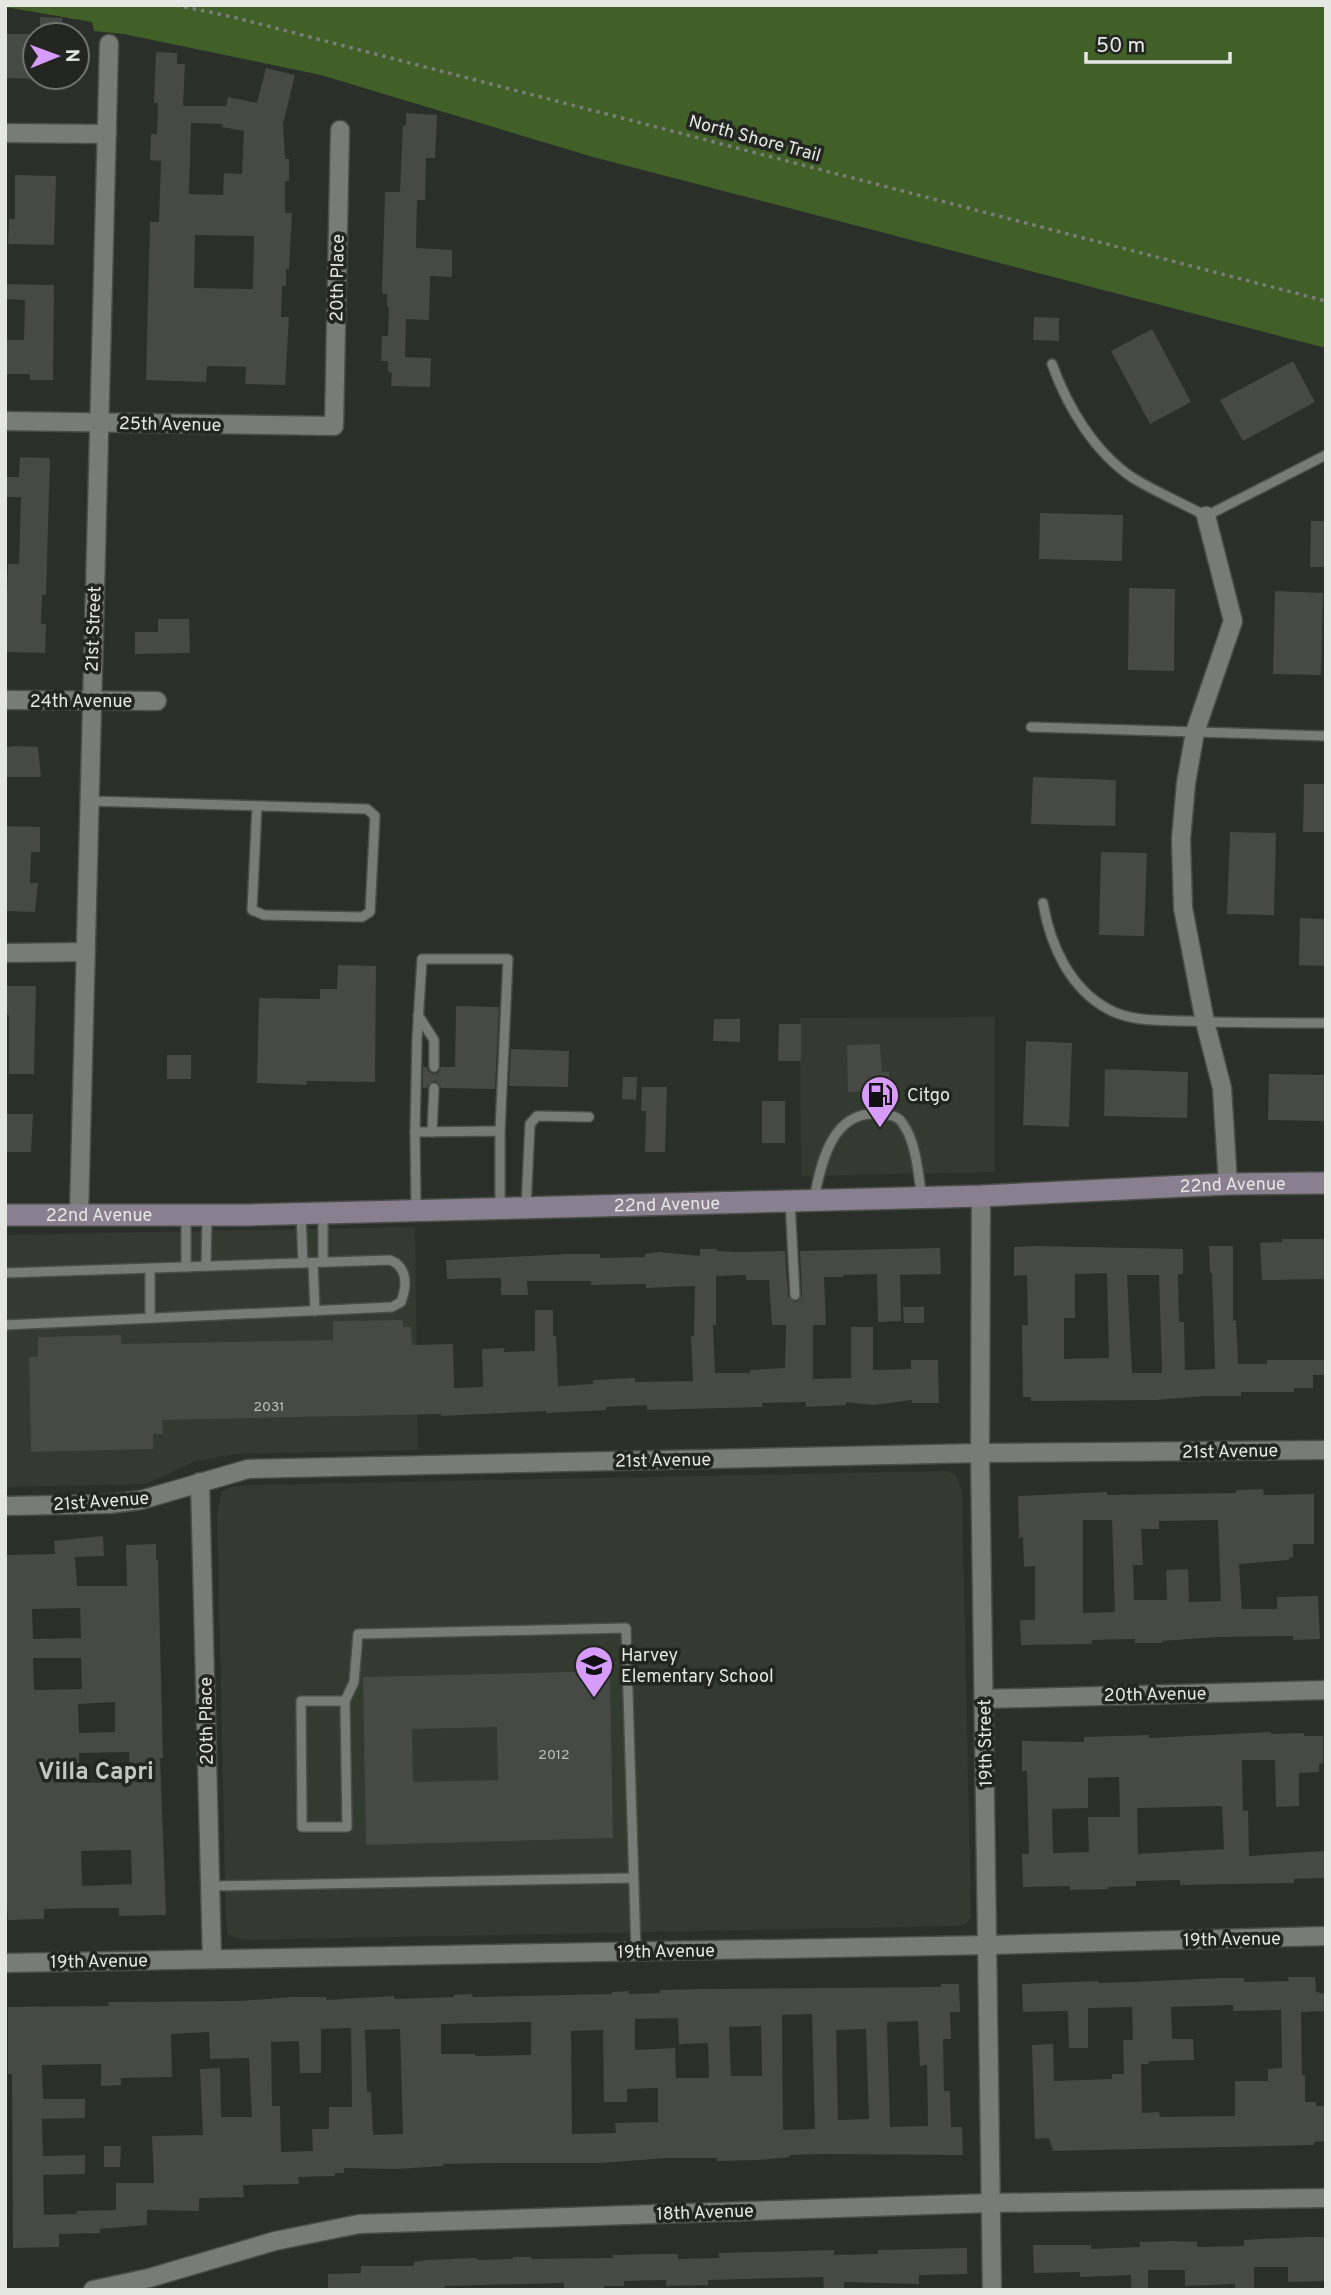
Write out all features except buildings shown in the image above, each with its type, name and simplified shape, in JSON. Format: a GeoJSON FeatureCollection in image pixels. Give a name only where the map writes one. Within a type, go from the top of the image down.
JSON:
{"type":"FeatureCollection","features":[{"type":"Feature","properties":{"kind":"street","name":"21st Street"},"geometry":{"type":"LineString","coordinates":[[79,1214],[109,44]]}},
{"type":"Feature","properties":{"kind":"street","name":"20th Place"},"geometry":{"type":"LineString","coordinates":[[334,426],[340,130]]}},
{"type":"Feature","properties":{"kind":"street"},"geometry":{"type":"LineString","coordinates":[[5,133],[107,134]]}},
{"type":"Feature","properties":{"kind":"street","name":"25th Avenue"},"geometry":{"type":"LineString","coordinates":[[5,421],[334,426]]}},
{"type":"Feature","properties":{"kind":"street"},"geometry":{"type":"LineString","coordinates":[[1206,516],[1233,621],[1195,732],[1186,783],[1181,839],[1183,908],[1205,1022],[1222,1088],[1228,1184]]}},
{"type":"Feature","properties":{"kind":"street","name":"24th Avenue"},"geometry":{"type":"LineString","coordinates":[[5,700],[157,701]]}},
{"type":"Feature","properties":{"kind":"street"},"geometry":{"type":"LineString","coordinates":[[5,953],[86,952]]}},
{"type":"Feature","properties":{"kind":"street","name":"22nd Avenue"},"geometry":{"type":"LineString","coordinates":[[5,1215],[301,1214],[790,1202],[1228,1184],[1326,1183]]}},
{"type":"Feature","properties":{"kind":"street","name":"19th Street"},"geometry":{"type":"LineString","coordinates":[[981,1196],[980,1453],[992,2290]]}},
{"type":"Feature","properties":{"kind":"street","name":"21st Avenue"},"geometry":{"type":"LineString","coordinates":[[5,1506],[109,1504],[160,1496],[248,1469],[980,1453],[1326,1450]]}},
{"type":"Feature","properties":{"kind":"street","name":"20th Place"},"geometry":{"type":"LineString","coordinates":[[200,1482],[212,1959]]}},
{"type":"Feature","properties":{"kind":"street","name":"20th Avenue"},"geometry":{"type":"LineString","coordinates":[[984,1699],[1326,1690]]}},
{"type":"Feature","properties":{"kind":"street","name":"19th Avenue"},"geometry":{"type":"LineString","coordinates":[[5,1963],[1326,1936]]}},
{"type":"Feature","properties":{"kind":"street","name":"18th Avenue"},"geometry":{"type":"LineString","coordinates":[[93,2290],[149,2278],[275,2241],[359,2224],[991,2203],[1326,2197]]}},
{"type":"Feature","properties":{"kind":"lane"},"geometry":{"type":"LineString","coordinates":[[1052,364],[1064,398],[1113,462],[1133,477],[1206,516],[1326,456]]}},
{"type":"Feature","properties":{"kind":"lane"},"geometry":{"type":"LineString","coordinates":[[1031,727],[1326,736]]}},
{"type":"Feature","properties":{"kind":"lane"},"geometry":{"type":"LineString","coordinates":[[89,801],[367,809],[375,816],[370,912],[362,917],[264,915],[252,910],[257,806]]}},
{"type":"Feature","properties":{"kind":"lane"},"geometry":{"type":"LineString","coordinates":[[1043,903],[1048,931],[1061,960],[1082,989],[1108,1009],[1139,1019],[1326,1023]]}},
{"type":"Feature","properties":{"kind":"lane"},"geometry":{"type":"LineString","coordinates":[[416,1211],[415,1132],[422,960],[508,959],[500,1131],[500,1209]]}},
{"type":"Feature","properties":{"kind":"lane"},"geometry":{"type":"LineString","coordinates":[[418,1015],[435,1040],[434,1067]]}},
{"type":"Feature","properties":{"kind":"lane"},"geometry":{"type":"LineString","coordinates":[[432,1132],[434,1088]]}},
{"type":"Feature","properties":{"kind":"lane"},"geometry":{"type":"LineString","coordinates":[[813,1201],[820,1167],[831,1141],[843,1125],[865,1113],[895,1116],[903,1123],[917,1163],[922,1198]]}},
{"type":"Feature","properties":{"kind":"lane"},"geometry":{"type":"LineString","coordinates":[[526,1208],[530,1124],[537,1116],[590,1117]]}},
{"type":"Feature","properties":{"kind":"lane"},"geometry":{"type":"LineString","coordinates":[[415,1132],[500,1131]]}},
{"type":"Feature","properties":{"kind":"lane"},"geometry":{"type":"LineString","coordinates":[[790,1202],[795,1295]]}},
{"type":"Feature","properties":{"kind":"lane"},"geometry":{"type":"LineString","coordinates":[[313,1263],[323,1213]]}},
{"type":"Feature","properties":{"kind":"lane"},"geometry":{"type":"LineString","coordinates":[[301,1214],[313,1263],[315,1311]]}},
{"type":"Feature","properties":{"kind":"lane"},"geometry":{"type":"LineString","coordinates":[[196,1215],[206,1266]]}},
{"type":"Feature","properties":{"kind":"lane"},"geometry":{"type":"LineString","coordinates":[[186,1267],[196,1215]]}},
{"type":"Feature","properties":{"kind":"lane"},"geometry":{"type":"LineString","coordinates":[[5,1273],[390,1260],[397,1263],[404,1272],[406,1290],[401,1302],[392,1307],[5,1325]]}},
{"type":"Feature","properties":{"kind":"lane"},"geometry":{"type":"LineString","coordinates":[[150,1268],[150,1318]]}},
{"type":"Feature","properties":{"kind":"lane"},"geometry":{"type":"LineString","coordinates":[[345,1701],[301,1701],[302,1828],[347,1827],[345,1701],[354,1682],[358,1634],[626,1628],[636,1951]]}},
{"type":"Feature","properties":{"kind":"lane"},"geometry":{"type":"LineString","coordinates":[[210,1886],[633,1878]]}},
{"type":"Feature","properties":{"kind":"path","name":"North Shore Trail"},"geometry":{"type":"LineString","coordinates":[[176,5],[233,17],[1326,301]]}},
{"type":"Feature","properties":{"kind":"shaded area"},"geometry":{"type":"Polygon","coordinates":[[[995,1017],[995,1172],[801,1176],[800,1018],[995,1017]]]}},
{"type":"Feature","properties":{"kind":"shaded area"},"geometry":{"type":"Polygon","coordinates":[[[415,1227],[418,1450],[234,1454],[196,1461],[145,1484],[5,1487],[5,1235],[415,1227]]]}},
{"type":"Feature","properties":{"kind":"shaded area","name":"Harvey Elementary School"},"geometry":{"type":"Polygon","coordinates":[[[947,1471],[955,1474],[962,1490],[971,1917],[966,1924],[246,1940],[228,1935],[217,1512],[222,1492],[231,1487],[248,1485],[947,1471]]]}},
{"type":"Feature","properties":{"kind":"green space"},"geometry":{"type":"Polygon","coordinates":[[[1326,5],[1326,348],[593,157],[321,75],[124,34],[94,31],[91,21],[5,7],[1326,5]]]}},
{"type":"Feature","properties":{"kind":"place","name":"Citgo"},"geometry":{"type":"Point","coordinates":[880,1129]}},
{"type":"Feature","properties":{"kind":"place","name":"Harvey Elementary School"},"geometry":{"type":"Point","coordinates":[594,1699]}},
{"type":"Feature","properties":{"kind":"district","name":"Villa Capri"},"geometry":{"type":"Point","coordinates":[96,1771]}}]}
